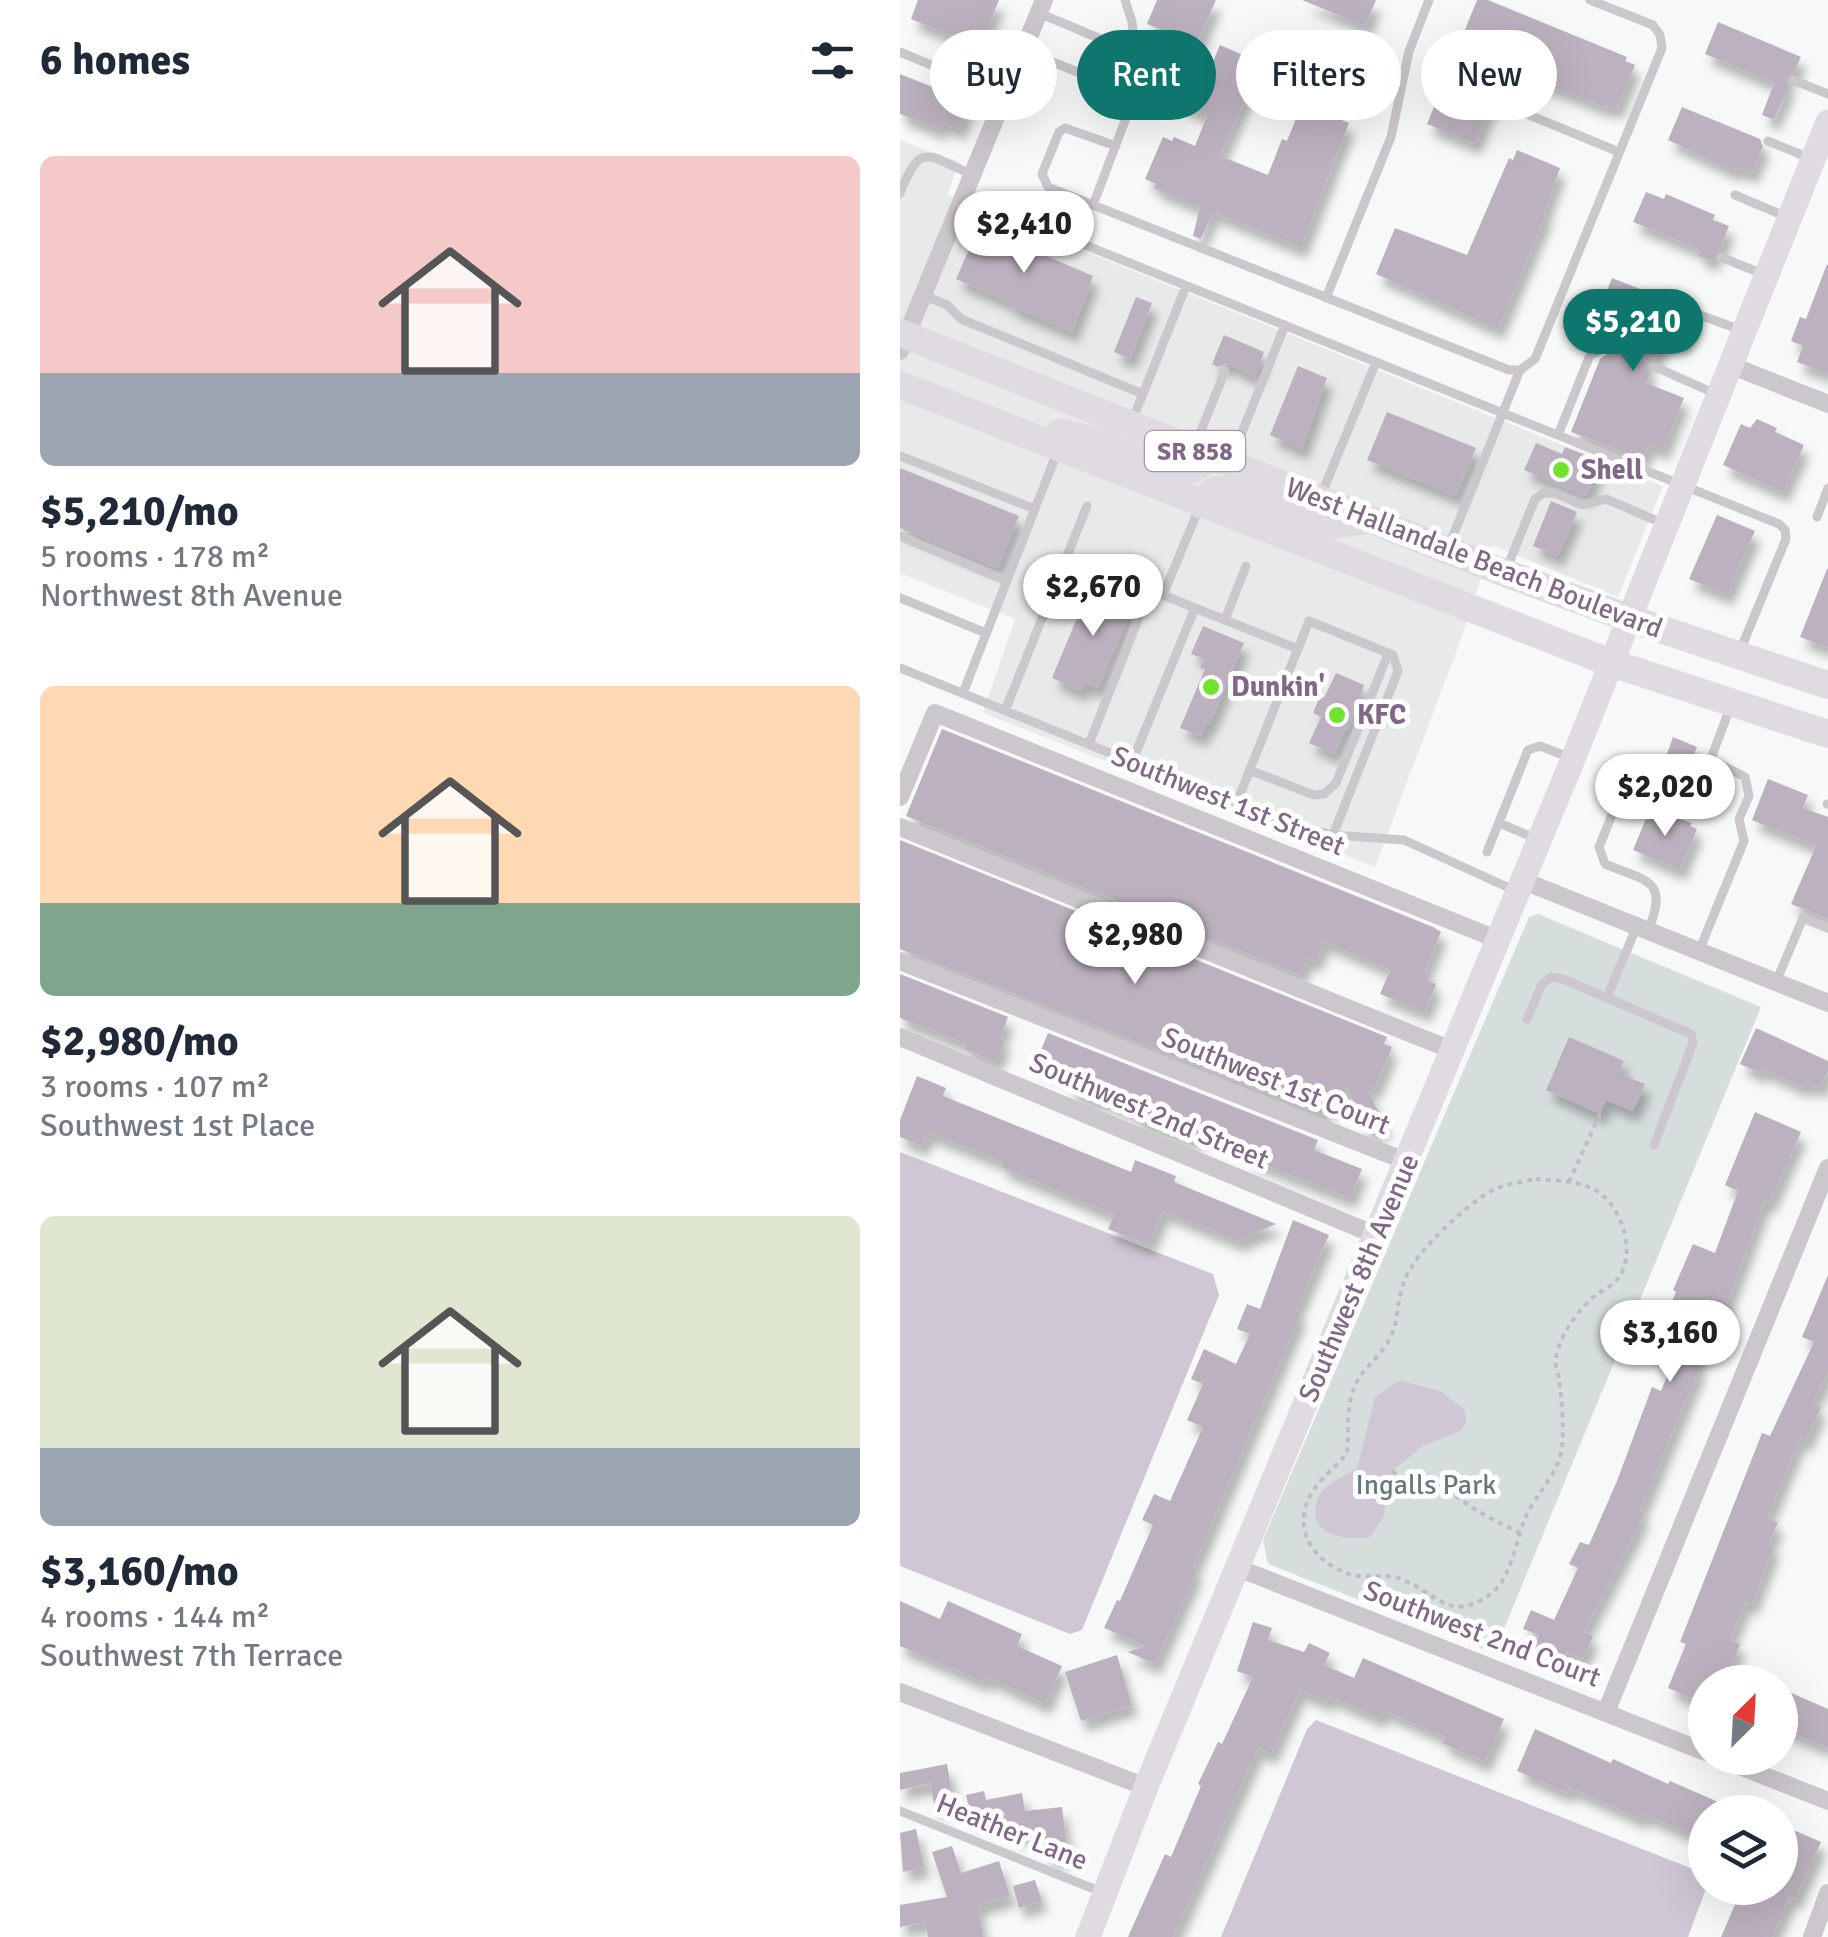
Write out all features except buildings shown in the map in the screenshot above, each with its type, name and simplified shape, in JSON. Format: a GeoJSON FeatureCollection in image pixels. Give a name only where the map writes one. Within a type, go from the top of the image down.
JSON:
{"type":"FeatureCollection","features":[{"type":"Feature","properties":{"kind":"main road","name":"West Hallandale Beach Boulevard"},"geometry":{"type":"LineString","coordinates":[[902,340],[1505,573],[1828,685]]}},
{"type":"Feature","properties":{"kind":"main road","name":"West Hallandale Beach Boulevard"},"geometry":{"type":"LineString","coordinates":[[900,385],[1611,663],[1828,734]]}},
{"type":"Feature","properties":{"kind":"main road"},"geometry":{"type":"LineString","coordinates":[[1046,442],[1061,432],[1096,441],[1170,471],[1188,471],[1212,458]]}},
{"type":"Feature","properties":{"kind":"main road"},"geometry":{"type":"LineString","coordinates":[[1201,504],[1215,490],[1237,492],[1326,525],[1370,519]]}},
{"type":"Feature","properties":{"kind":"street"},"geometry":{"type":"LineString","coordinates":[[902,340],[995,120]]}},
{"type":"Feature","properties":{"kind":"street","name":"Southwest 8th Avenue"},"geometry":{"type":"LineString","coordinates":[[1088,1937],[1146,1787],[1574,759],[1665,524],[1827,129]]}},
{"type":"Feature","properties":{"kind":"street"},"geometry":{"type":"LineString","coordinates":[[1730,365],[1828,404]]}},
{"type":"Feature","properties":{"kind":"street","name":"Southwest 1st Street"},"geometry":{"type":"LineString","coordinates":[[900,798],[935,713],[1499,940]]}},
{"type":"Feature","properties":{"kind":"street"},"geometry":{"type":"LineString","coordinates":[[900,827],[1454,1051]]}},
{"type":"Feature","properties":{"kind":"street"},"geometry":{"type":"LineString","coordinates":[[1521,886],[1642,928],[1828,1003]]}},
{"type":"Feature","properties":{"kind":"street","name":"Southwest 1st Court"},"geometry":{"type":"LineString","coordinates":[[900,962],[1408,1162]]}},
{"type":"Feature","properties":{"kind":"street","name":"Southwest 2nd Street"},"geometry":{"type":"LineString","coordinates":[[900,1037],[1378,1236]]}},
{"type":"Feature","properties":{"kind":"street"},"geometry":{"type":"LineString","coordinates":[[1606,1712],[1828,1168]]}},
{"type":"Feature","properties":{"kind":"street","name":"Southwest 2nd Court"},"geometry":{"type":"LineString","coordinates":[[1238,1568],[1688,1745]]}},
{"type":"Feature","properties":{"kind":"street"},"geometry":{"type":"LineString","coordinates":[[900,1692],[1146,1787]]}},
{"type":"Feature","properties":{"kind":"street"},"geometry":{"type":"LineString","coordinates":[[1762,1775],[1828,1801]]}},
{"type":"Feature","properties":{"kind":"street"},"geometry":{"type":"LineString","coordinates":[[1812,1937],[1828,1893]]}},
{"type":"Feature","properties":{"kind":"lane"},"geometry":{"type":"LineString","coordinates":[[1125,0],[1131,30]]}},
{"type":"Feature","properties":{"kind":"lane"},"geometry":{"type":"LineString","coordinates":[[1326,298],[1391,137],[1409,51],[1429,0]]}},
{"type":"Feature","properties":{"kind":"lane"},"geometry":{"type":"LineString","coordinates":[[1448,550],[1520,370],[1535,359],[1662,48],[1653,25],[1590,0]]}},
{"type":"Feature","properties":{"kind":"lane"},"geometry":{"type":"LineString","coordinates":[[1042,7],[1088,30]]}},
{"type":"Feature","properties":{"kind":"lane"},"geometry":{"type":"LineString","coordinates":[[900,52],[930,65]]}},
{"type":"Feature","properties":{"kind":"lane"},"geometry":{"type":"LineString","coordinates":[[1792,80],[1828,94]]}},
{"type":"Feature","properties":{"kind":"lane"},"geometry":{"type":"LineString","coordinates":[[1093,205],[1126,120]]}},
{"type":"Feature","properties":{"kind":"lane"},"geometry":{"type":"LineString","coordinates":[[1541,120],[1619,152]]}},
{"type":"Feature","properties":{"kind":"lane"},"geometry":{"type":"LineString","coordinates":[[1116,146],[1065,128],[1059,132],[1042,174],[1048,187],[1509,370],[1520,370]]}},
{"type":"Feature","properties":{"kind":"lane"},"geometry":{"type":"LineString","coordinates":[[1768,142],[1813,160]]}},
{"type":"Feature","properties":{"kind":"lane"},"geometry":{"type":"LineString","coordinates":[[900,193],[912,164],[927,155],[972,174]]}},
{"type":"Feature","properties":{"kind":"lane"},"geometry":{"type":"LineString","coordinates":[[1735,194],[1790,218]]}},
{"type":"Feature","properties":{"kind":"lane"},"geometry":{"type":"LineString","coordinates":[[964,196],[1779,524],[1786,539],[1738,655]]}},
{"type":"Feature","properties":{"kind":"lane"},"geometry":{"type":"LineString","coordinates":[[1721,257],[1766,275]]}},
{"type":"Feature","properties":{"kind":"lane"},"geometry":{"type":"LineString","coordinates":[[1130,425],[1186,286]]}},
{"type":"Feature","properties":{"kind":"lane"},"geometry":{"type":"LineString","coordinates":[[923,295],[947,305],[961,318],[1143,394]]}},
{"type":"Feature","properties":{"kind":"lane"},"geometry":{"type":"LineString","coordinates":[[1697,314],[1746,332]]}},
{"type":"Feature","properties":{"kind":"lane"},"geometry":{"type":"LineString","coordinates":[[1212,458],[1285,325]]}},
{"type":"Feature","properties":{"kind":"lane"},"geometry":{"type":"LineString","coordinates":[[1558,435],[1590,355],[1605,348]]}},
{"type":"Feature","properties":{"kind":"lane"},"geometry":{"type":"LineString","coordinates":[[1319,500],[1376,362]]}},
{"type":"Feature","properties":{"kind":"lane"},"geometry":{"type":"LineString","coordinates":[[1652,366],[1719,395]]}},
{"type":"Feature","properties":{"kind":"lane"},"geometry":{"type":"LineString","coordinates":[[1212,458],[1225,372]]}},
{"type":"Feature","properties":{"kind":"lane"},"geometry":{"type":"LineString","coordinates":[[962,693],[1035,509],[1046,442]]}},
{"type":"Feature","properties":{"kind":"lane"},"geometry":{"type":"LineString","coordinates":[[900,456],[1035,509]]}},
{"type":"Feature","properties":{"kind":"lane"},"geometry":{"type":"LineString","coordinates":[[1817,517],[1828,488]]}},
{"type":"Feature","properties":{"kind":"lane"},"geometry":{"type":"LineString","coordinates":[[1505,573],[1534,498],[1544,492],[1582,505],[1606,500],[1665,524]]}},
{"type":"Feature","properties":{"kind":"lane"},"geometry":{"type":"LineString","coordinates":[[1162,596],[1201,504]]}},
{"type":"Feature","properties":{"kind":"lane"},"geometry":{"type":"LineString","coordinates":[[1006,710],[1087,506]]}},
{"type":"Feature","properties":{"kind":"lane"},"geometry":{"type":"LineString","coordinates":[[900,536],[1007,581]]}},
{"type":"Feature","properties":{"kind":"lane"},"geometry":{"type":"LineString","coordinates":[[1066,557],[1298,649]]}},
{"type":"Feature","properties":{"kind":"lane"},"geometry":{"type":"LineString","coordinates":[[1225,620],[1246,566]]}},
{"type":"Feature","properties":{"kind":"lane"},"geometry":{"type":"LineString","coordinates":[[1089,744],[1150,591]]}},
{"type":"Feature","properties":{"kind":"lane"},"geometry":{"type":"LineString","coordinates":[[900,598],[986,633]]}},
{"type":"Feature","properties":{"kind":"lane"},"geometry":{"type":"LineString","coordinates":[[1132,762],[1196,608]]}},
{"type":"Feature","properties":{"kind":"lane"},"geometry":{"type":"LineString","coordinates":[[1236,802],[1309,620],[1391,654],[1398,670],[1333,835]]}},
{"type":"Feature","properties":{"kind":"lane"},"geometry":{"type":"LineString","coordinates":[[1250,770],[1314,795],[1324,794],[1336,782],[1391,654]]}},
{"type":"Feature","properties":{"kind":"lane"},"geometry":{"type":"LineString","coordinates":[[900,668],[1279,821],[1333,835],[1404,840],[1521,886]]}},
{"type":"Feature","properties":{"kind":"lane"},"geometry":{"type":"LineString","coordinates":[[1607,997],[1642,928],[1658,906],[1658,895],[1654,887],[1605,864],[1598,847],[1630,772],[1637,765],[1646,763],[1692,782],[1704,777],[1732,702]]}},
{"type":"Feature","properties":{"kind":"lane"},"geometry":{"type":"LineString","coordinates":[[1487,852],[1528,750],[1540,746],[1574,759]]}},
{"type":"Feature","properties":{"kind":"lane"},"geometry":{"type":"LineString","coordinates":[[1699,951],[1744,841],[1739,819],[1749,796],[1746,777],[1710,759]]}},
{"type":"Feature","properties":{"kind":"lane"},"geometry":{"type":"LineString","coordinates":[[1499,823],[1540,840]]}},
{"type":"Feature","properties":{"kind":"lane"},"geometry":{"type":"LineString","coordinates":[[1776,982],[1803,918],[1828,928]]}},
{"type":"Feature","properties":{"kind":"lane"},"geometry":{"type":"LineString","coordinates":[[1527,1019],[1542,984],[1551,978],[1563,979],[1690,1034],[1693,1043],[1654,1145]]}},
{"type":"Feature","properties":{"kind":"lane","name":"Heather Lane"},"geometry":{"type":"LineString","coordinates":[[900,1811],[1107,1894]]}},
{"type":"Feature","properties":{"kind":"path"},"geometry":{"type":"LineString","coordinates":[[1570,1182],[1600,1114]]}},
{"type":"Feature","properties":{"kind":"path"},"geometry":{"type":"LineString","coordinates":[[1536,1179],[1570,1182],[1601,1193],[1621,1220],[1627,1246],[1626,1265],[1615,1283],[1593,1297],[1570,1325],[1555,1360],[1562,1451],[1520,1533],[1506,1574],[1495,1592],[1475,1605],[1457,1608],[1395,1577],[1351,1576],[1311,1548],[1302,1532],[1303,1513],[1313,1490],[1347,1453],[1349,1406],[1356,1381],[1391,1338],[1398,1316],[1397,1299],[1408,1272],[1458,1217],[1493,1190],[1536,1179]]}},
{"type":"Feature","properties":{"kind":"path"},"geometry":{"type":"LineString","coordinates":[[1392,1471],[1402,1478],[1416,1476],[1436,1483],[1520,1533]]}},
{"type":"Feature","properties":{"kind":"shaded area"},"geometry":{"type":"Polygon","coordinates":[[[900,140],[959,162],[947,195],[1663,486],[1618,597],[1492,545],[1375,867],[983,713],[1015,619],[900,573],[900,140]]]}},
{"type":"Feature","properties":{"kind":"shaded area"},"geometry":{"type":"Polygon","coordinates":[[[900,1152],[1213,1274],[1219,1295],[1082,1630],[1070,1634],[900,1566],[900,1152]]]}},
{"type":"Feature","properties":{"kind":"shaded area"},"geometry":{"type":"Polygon","coordinates":[[[1400,1380],[1442,1392],[1465,1410],[1466,1423],[1459,1432],[1423,1446],[1392,1471],[1383,1518],[1370,1537],[1349,1538],[1329,1533],[1316,1520],[1318,1498],[1330,1484],[1357,1468],[1375,1397],[1400,1380]]]}},
{"type":"Feature","properties":{"kind":"shaded area"},"geometry":{"type":"Polygon","coordinates":[[[1316,1720],[1688,1867],[1688,1905],[1700,1905],[1688,1937],[1221,1937],[1307,1729],[1316,1720]]]}},
{"type":"Feature","properties":{"kind":"green space","name":"Ingalls Park"},"geometry":{"type":"Polygon","coordinates":[[[1538,914],[1761,1007],[1494,1653],[1268,1564],[1263,1540],[1529,917],[1538,914]]]}},
{"type":"Feature","properties":{"kind":"place","name":"Shell"},"geometry":{"type":"Point","coordinates":[1561,470]}},
{"type":"Feature","properties":{"kind":"place","name":"Dunkin'"},"geometry":{"type":"Point","coordinates":[1211,687]}},
{"type":"Feature","properties":{"kind":"place","name":"KFC"},"geometry":{"type":"Point","coordinates":[1337,715]}}]}
